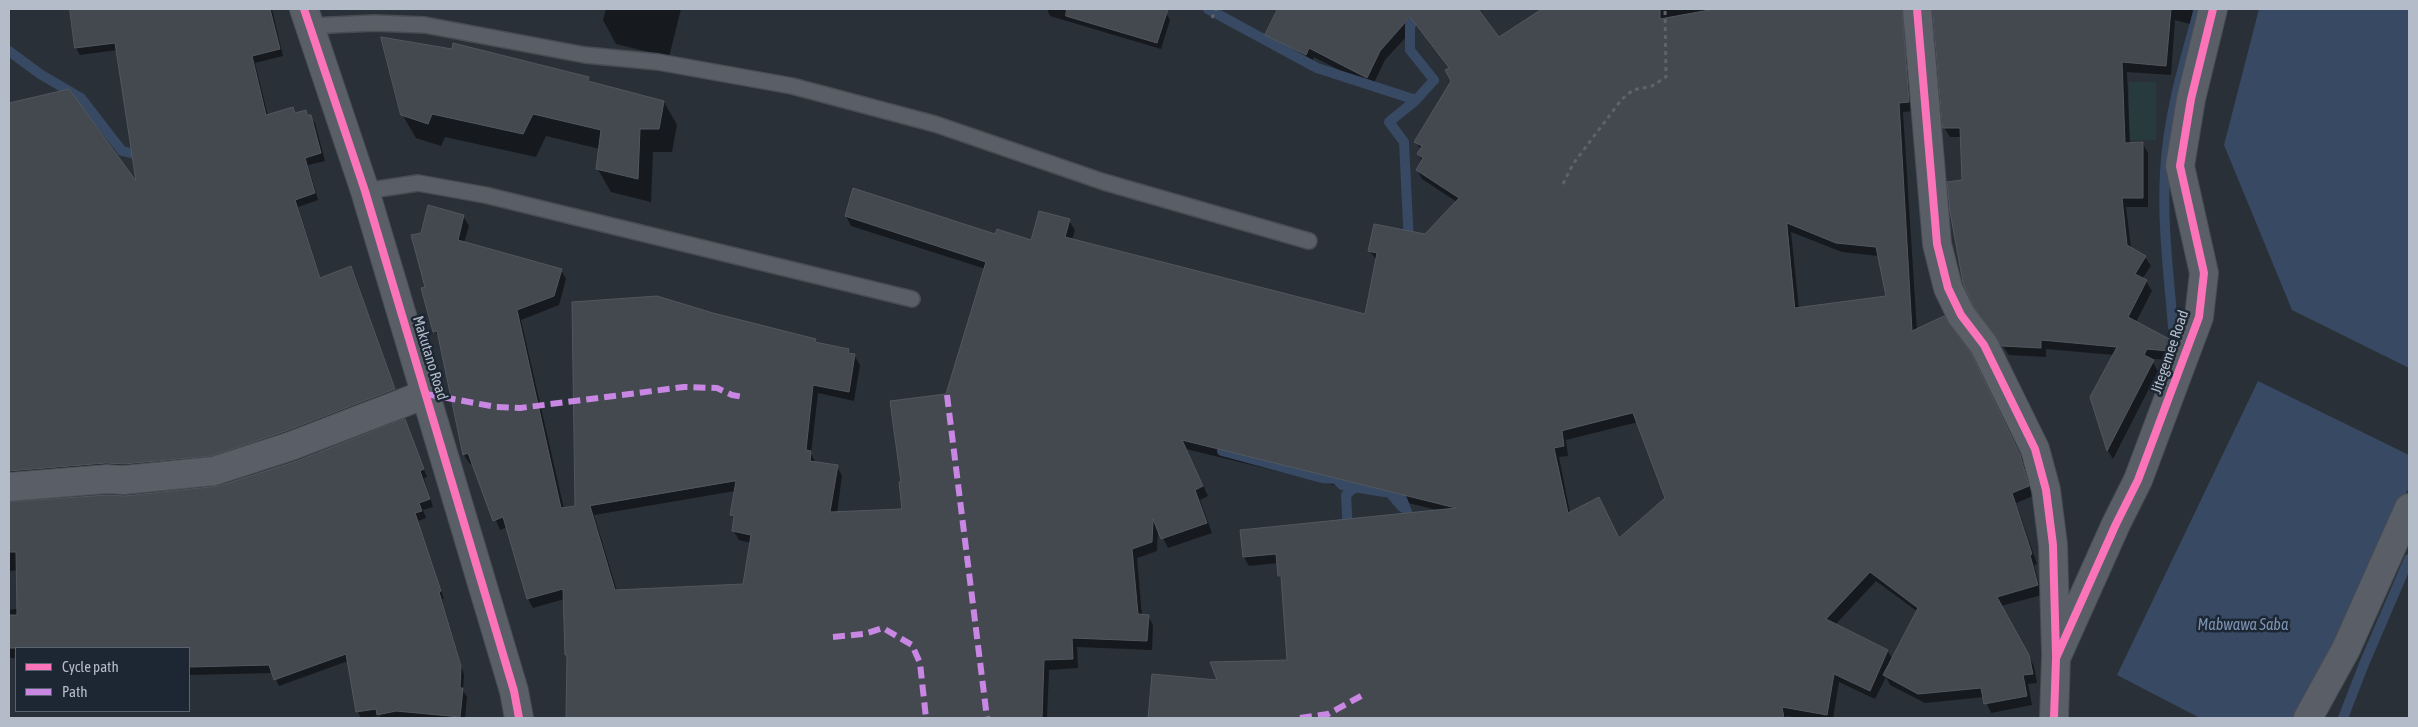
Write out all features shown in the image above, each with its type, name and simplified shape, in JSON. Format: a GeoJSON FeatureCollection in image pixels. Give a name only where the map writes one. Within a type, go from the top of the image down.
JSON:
{"type":"FeatureCollection","features":[{"type":"Feature","properties":{"kind":"street","name":"Jitegemee Road"},"geometry":{"type":"LineString","coordinates":[[2056,658],[2116,524],[2138,480],[2199,317],[2204,272],[2180,166],[2189,106],[2213,9]]}},
{"type":"Feature","properties":{"kind":"street","name":"Jitegemee Road"},"geometry":{"type":"LineString","coordinates":[[1913,11],[1941,267],[1948,288],[1961,315],[1984,345],[2035,449],[2046,490],[2053,545],[2056,658],[2054,718]]}},
{"type":"Feature","properties":{"kind":"street","name":"Makutano Road"},"geometry":{"type":"LineString","coordinates":[[307,17],[365,191],[514,691],[519,718]]}},
{"type":"Feature","properties":{"kind":"street"},"geometry":{"type":"LineString","coordinates":[[9,487],[107,479],[124,480],[214,471],[305,441],[426,394]]}},
{"type":"Feature","properties":{"kind":"street"},"geometry":{"type":"LineString","coordinates":[[2308,718],[2346,649],[2409,508]]}},
{"type":"Feature","properties":{"kind":"lane"},"geometry":{"type":"LineString","coordinates":[[307,17],[426,25],[575,53],[658,62],[792,86],[935,124],[1104,182],[1309,241]]}},
{"type":"Feature","properties":{"kind":"lane"},"geometry":{"type":"LineString","coordinates":[[365,191],[418,183],[485,195],[912,299]]}},
{"type":"Feature","properties":{"kind":"path"},"geometry":{"type":"LineString","coordinates":[[1212,18],[1216,9]]}},
{"type":"Feature","properties":{"kind":"path"},"geometry":{"type":"LineString","coordinates":[[1563,184],[1573,164],[1622,99],[1633,90],[1652,86],[1666,77],[1665,9]]}},
{"type":"Feature","properties":{"kind":"green space"},"geometry":{"type":"Polygon","coordinates":[[[2129,82],[2156,82],[2156,140],[2129,140],[2129,82]]]}},
{"type":"Feature","properties":{"kind":"water"},"geometry":{"type":"Polygon","coordinates":[[[2259,9],[2409,9],[2409,368],[2292,310],[2224,145],[2259,9]]]}},
{"type":"Feature","properties":{"kind":"water","name":"Mabwawa Saba"},"geometry":{"type":"Polygon","coordinates":[[[2258,381],[2409,455],[2409,487],[2301,718],[2200,718],[2117,675],[2258,381]]]}},
{"type":"Feature","properties":{"kind":"building"},"geometry":{"type":"Polygon","coordinates":[[[70,9],[270,9],[280,49],[252,56],[266,115],[293,107],[295,113],[306,110],[307,115],[311,115],[321,153],[305,158],[315,193],[295,200],[320,278],[351,266],[395,389],[286,431],[211,456],[124,464],[106,463],[9,471],[9,103],[69,89],[136,181],[115,43],[75,48],[70,9]]]}},
{"type":"Feature","properties":{"kind":"building"},"geometry":{"type":"Polygon","coordinates":[[[1067,9],[1168,9],[1157,43],[1066,16],[1067,9]]]}},
{"type":"Feature","properties":{"kind":"building"},"geometry":{"type":"Polygon","coordinates":[[[1278,9],[1478,9],[1499,37],[1542,9],[1660,9],[1660,19],[1715,9],[1902,9],[1909,102],[1899,103],[1912,331],[1944,316],[1971,353],[2020,455],[2029,486],[2012,493],[2032,554],[2030,555],[2038,585],[1997,597],[2029,655],[2033,674],[2023,675],[2027,696],[1984,704],[1981,688],[1918,694],[1883,675],[1918,608],[1870,572],[1826,619],[1888,650],[1870,691],[1834,674],[1827,715],[1782,707],[1784,718],[1148,718],[1152,674],[1217,680],[1210,662],[1287,660],[1281,576],[1278,576],[1276,554],[1243,557],[1240,530],[1456,508],[1182,440],[1203,486],[1195,490],[1207,523],[1161,539],[1153,519],[1152,542],[1132,549],[1138,614],[1149,615],[1147,641],[1072,638],[1073,659],[1044,660],[1042,718],[566,718],[567,655],[565,655],[563,589],[527,599],[503,517],[493,521],[468,453],[463,455],[437,331],[433,332],[421,288],[425,287],[411,235],[421,233],[428,205],[464,215],[458,240],[562,269],[554,296],[517,310],[561,508],[575,506],[572,302],[657,296],[713,313],[816,339],[815,342],[849,349],[848,353],[855,354],[849,392],[813,385],[806,450],[811,451],[810,461],[838,465],[830,512],[902,509],[899,482],[901,482],[890,401],[946,394],[986,262],[845,216],[853,188],[995,234],[997,229],[1031,240],[1039,211],[1070,219],[1065,237],[1365,314],[1377,253],[1368,251],[1374,224],[1425,234],[1459,198],[1416,170],[1423,158],[1417,154],[1422,146],[1414,142],[1451,81],[1445,70],[1449,68],[1410,17],[1380,51],[1367,78],[1309,48],[1306,55],[1265,35],[1278,9]],[[1787,223],[1795,308],[1886,296],[1876,247],[1836,243],[1787,223]],[[1633,413],[1562,431],[1564,446],[1554,448],[1568,513],[1599,497],[1619,538],[1665,498],[1633,413]],[[736,481],[590,506],[615,590],[743,584],[751,535],[732,531],[734,516],[730,515],[736,481]]]}},
{"type":"Feature","properties":{"kind":"building"},"geometry":{"type":"Polygon","coordinates":[[[1933,9],[2171,9],[2166,66],[2122,62],[2125,143],[2143,142],[2143,198],[2122,198],[2127,245],[2146,256],[2135,274],[2147,280],[2128,317],[2173,341],[2169,351],[2147,349],[2144,355],[2154,360],[2107,451],[2090,397],[2117,347],[2041,340],[2041,348],[2002,346],[1974,307],[1963,283],[1950,212],[1947,182],[1962,180],[1960,128],[1943,128],[1933,9]]]}},
{"type":"Feature","properties":{"kind":"building"},"geometry":{"type":"Polygon","coordinates":[[[381,37],[452,49],[453,43],[589,77],[588,81],[664,101],[659,129],[640,129],[638,179],[596,169],[601,130],[533,114],[523,134],[432,114],[428,124],[401,115],[381,37]]]}},
{"type":"Feature","properties":{"kind":"building"},"geometry":{"type":"Polygon","coordinates":[[[405,419],[424,469],[420,471],[430,499],[419,503],[422,511],[415,513],[441,591],[439,592],[461,666],[460,688],[463,688],[460,717],[396,711],[377,715],[376,709],[356,712],[346,654],[274,680],[269,665],[190,667],[190,647],[9,648],[9,615],[17,615],[16,552],[9,552],[9,502],[107,495],[125,496],[219,486],[297,461],[405,419]]]}},
{"type":"Feature","properties":{"kind":"waterway"},"geometry":{"type":"LineString","coordinates":[[1208,9],[1317,68],[1416,100]]}},
{"type":"Feature","properties":{"kind":"waterway"},"geometry":{"type":"LineString","coordinates":[[1409,244],[1404,142],[1389,122],[1416,100],[1434,80],[1410,50],[1410,25],[1427,9]]}},
{"type":"Feature","properties":{"kind":"waterway"},"geometry":{"type":"LineString","coordinates":[[2173,327],[2166,250],[2165,172],[2169,130],[2199,9]]}},
{"type":"Feature","properties":{"kind":"waterway"},"geometry":{"type":"LineString","coordinates":[[9,51],[40,74],[81,98],[122,151],[135,154]]}},
{"type":"Feature","properties":{"kind":"waterway"},"geometry":{"type":"LineString","coordinates":[[1222,451],[1322,478],[1336,479],[1342,485],[1390,493],[1402,507]]}},
{"type":"Feature","properties":{"kind":"waterway"},"geometry":{"type":"LineString","coordinates":[[1396,483],[1409,517],[1418,520]]}},
{"type":"Feature","properties":{"kind":"waterway"},"geometry":{"type":"LineString","coordinates":[[1348,533],[1346,495],[1356,486]]}},
{"type":"Feature","properties":{"kind":"waterway"},"geometry":{"type":"LineString","coordinates":[[2343,718],[2409,559]]}},
{"type":"Feature","properties":{"kind":"marked path"},"geometry":{"type":"LineString","coordinates":[[426,394],[496,407],[520,408],[684,387],[717,388],[732,395],[743,397]]}},
{"type":"Feature","properties":{"kind":"marked path"},"geometry":{"type":"LineString","coordinates":[[947,395],[987,718]]}},
{"type":"Feature","properties":{"kind":"marked path"},"geometry":{"type":"LineString","coordinates":[[833,637],[864,634],[883,628],[912,645],[920,663],[926,718]]}},
{"type":"Feature","properties":{"kind":"marked path"},"geometry":{"type":"LineString","coordinates":[[1300,718],[1328,714],[1363,695]]}},
{"type":"Feature","properties":{"kind":"cycle path"},"geometry":{"type":"LineString","coordinates":[[304,9],[365,191],[514,691],[519,718]]}},
{"type":"Feature","properties":{"kind":"cycle path"},"geometry":{"type":"LineString","coordinates":[[1917,9],[1937,244],[1948,288],[1961,315],[1984,345],[2035,449],[2046,490],[2053,545],[2056,656]]}},
{"type":"Feature","properties":{"kind":"cycle path"},"geometry":{"type":"LineString","coordinates":[[2054,718],[2056,658],[2116,524],[2138,480],[2199,317],[2204,273],[2180,166],[2191,99],[2213,9]]}}]}
